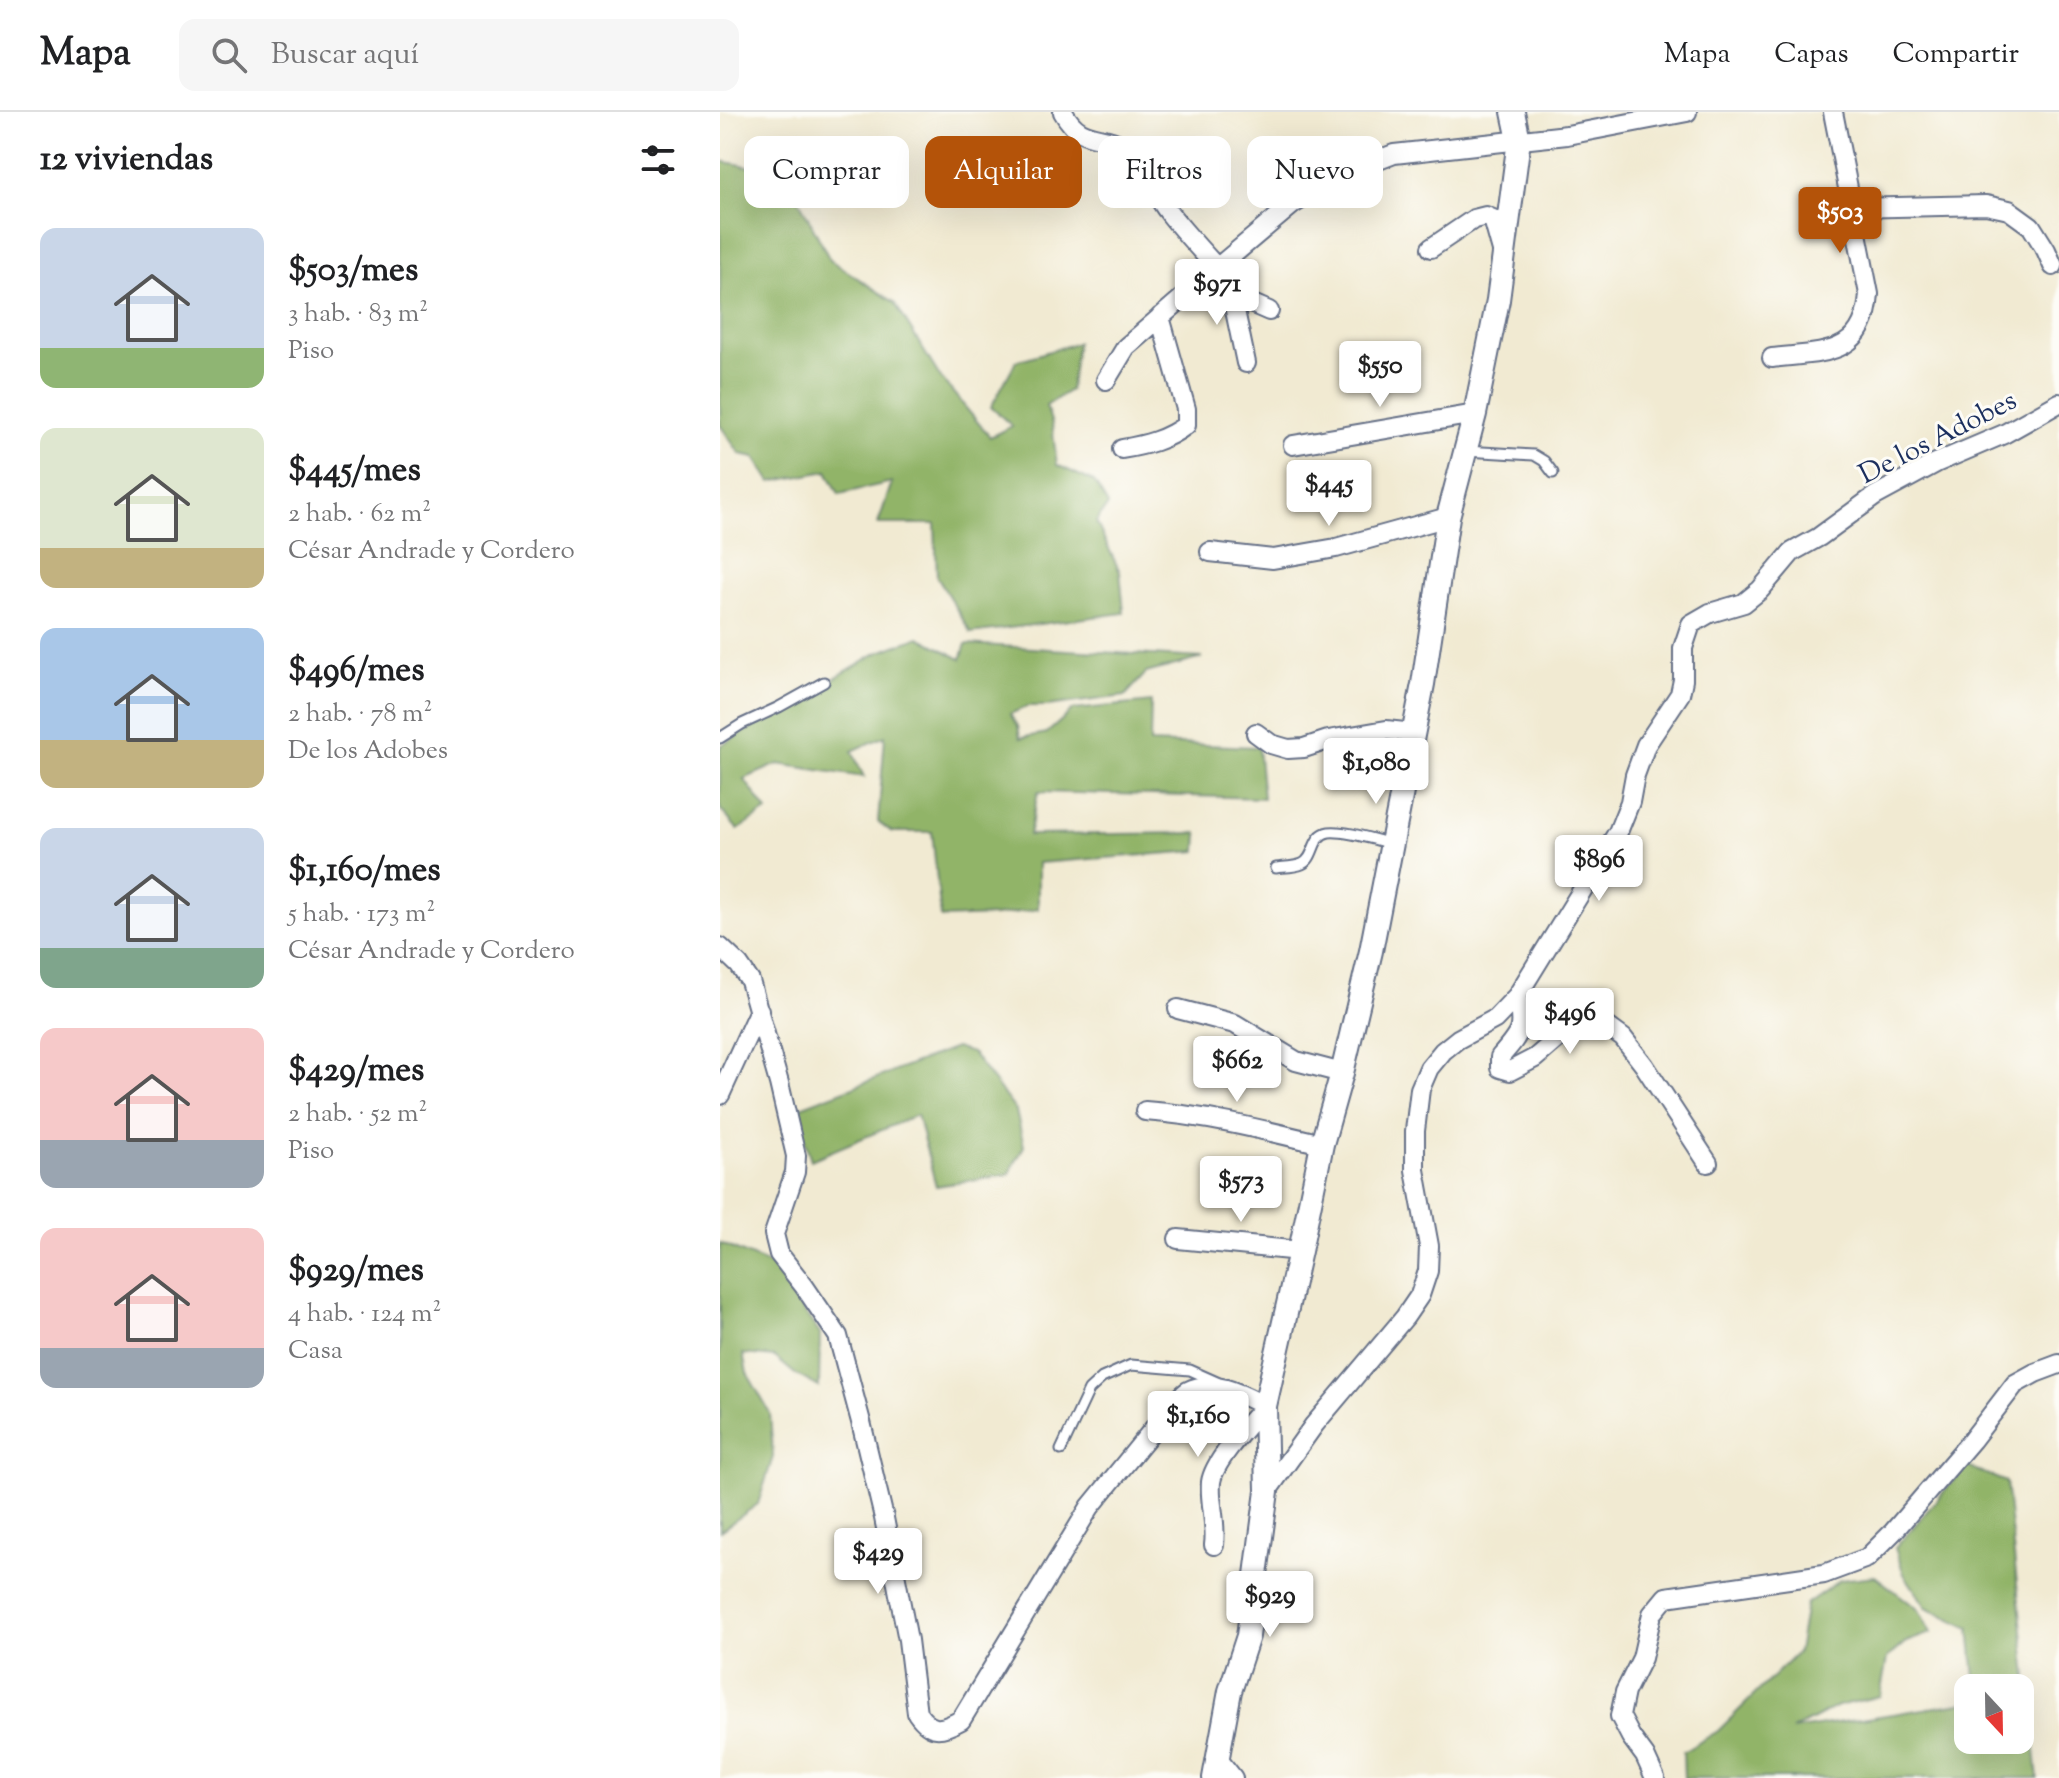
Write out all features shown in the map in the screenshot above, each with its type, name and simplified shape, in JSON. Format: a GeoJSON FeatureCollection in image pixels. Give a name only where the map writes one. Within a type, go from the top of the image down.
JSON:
{"type":"FeatureCollection","features":[{"type":"Feature","properties":{"kind":"street"},"geometry":{"type":"LineString","coordinates":[[1063,112],[1070,124],[1087,136],[1115,142],[1129,149],[1167,210],[1224,270],[1246,301],[1269,311]]}},
{"type":"Feature","properties":{"kind":"street"},"geometry":{"type":"LineString","coordinates":[[1233,1778],[1216,1768],[1230,1691],[1248,1636],[1267,1491],[1265,1406],[1322,1144],[1371,951],[1423,684],[1448,517],[1475,414],[1498,300],[1519,140],[1513,112]]}},
{"type":"Feature","properties":{"kind":"street"},"geometry":{"type":"LineString","coordinates":[[1106,380],[1126,347],[1160,317],[1224,270],[1293,204],[1342,174],[1394,154],[1567,135],[1687,112]]}},
{"type":"Feature","properties":{"kind":"street"},"geometry":{"type":"LineString","coordinates":[[1772,358],[1835,349],[1853,340],[1868,312],[1869,294],[1833,112]]}},
{"type":"Feature","properties":{"kind":"street"},"geometry":{"type":"LineString","coordinates":[[1852,208],[1986,205],[2009,210],[2031,226],[2053,266]]}},
{"type":"Feature","properties":{"kind":"street"},"geometry":{"type":"LineString","coordinates":[[1431,248],[1474,219],[1486,216],[1493,219],[1503,257]]}},
{"type":"Feature","properties":{"kind":"street"},"geometry":{"type":"LineString","coordinates":[[1224,270],[1246,363]]}},
{"type":"Feature","properties":{"kind":"street"},"geometry":{"type":"LineString","coordinates":[[1122,449],[1150,444],[1186,425],[1186,409],[1160,317]]}},
{"type":"Feature","properties":{"kind":"street","name":"De los Adobes"},"geometry":{"type":"LineString","coordinates":[[1267,1491],[1314,1425],[1420,1295],[1428,1271],[1429,1246],[1415,1170],[1415,1131],[1420,1089],[1429,1068],[1443,1051],[1495,1019],[1517,996],[1618,832],[1646,745],[1680,694],[1683,648],[1691,624],[1710,613],[1744,603],[1760,590],[1792,552],[1819,537],[1875,496],[1936,463],[2004,434],[2059,403]]}},
{"type":"Feature","properties":{"kind":"street"},"geometry":{"type":"LineString","coordinates":[[1293,445],[1475,414]]}},
{"type":"Feature","properties":{"kind":"street"},"geometry":{"type":"LineString","coordinates":[[1210,552],[1273,559],[1336,548],[1448,517]]}},
{"type":"Feature","properties":{"kind":"street"},"geometry":{"type":"LineString","coordinates":[[1256,733],[1271,744],[1288,749],[1386,730],[1414,733]]}},
{"type":"Feature","properties":{"kind":"street"},"geometry":{"type":"LineString","coordinates":[[720,947],[750,981],[779,1083],[796,1156],[795,1172],[774,1234],[779,1254],[838,1336],[884,1518],[908,1640],[917,1713],[923,1723],[934,1729],[948,1727],[961,1720],[1090,1507],[1173,1405],[1188,1391],[1205,1386],[1235,1391],[1265,1406]]}},
{"type":"Feature","properties":{"kind":"street"},"geometry":{"type":"LineString","coordinates":[[1517,996],[1522,1020],[1518,1037],[1500,1057],[1500,1068],[1510,1071],[1520,1067],[1557,1039],[1587,1024],[1608,1027],[1623,1038],[1644,1065],[1708,1163]]}},
{"type":"Feature","properties":{"kind":"street"},"geometry":{"type":"LineString","coordinates":[[1178,1009],[1235,1024],[1296,1061],[1342,1073]]}},
{"type":"Feature","properties":{"kind":"street"},"geometry":{"type":"LineString","coordinates":[[720,1095],[759,1010]]}},
{"type":"Feature","properties":{"kind":"street"},"geometry":{"type":"LineString","coordinates":[[1145,1111],[1247,1126],[1322,1144]]}},
{"type":"Feature","properties":{"kind":"street"},"geometry":{"type":"LineString","coordinates":[[1178,1239],[1300,1251]]}},
{"type":"Feature","properties":{"kind":"street"},"geometry":{"type":"LineString","coordinates":[[1655,1778],[1620,1716],[1625,1692],[1642,1658],[1652,1614],[1666,1597],[1824,1574],[1867,1558],[1972,1440],[2015,1384],[2059,1364]]}},
{"type":"Feature","properties":{"kind":"street"},"geometry":{"type":"LineString","coordinates":[[1214,1545],[1216,1529],[1211,1481],[1223,1457],[1265,1406]]}},
{"type":"Feature","properties":{"kind":"lane"},"geometry":{"type":"LineString","coordinates":[[1465,451],[1534,455],[1544,461],[1553,473]]}},
{"type":"Feature","properties":{"kind":"lane"},"geometry":{"type":"LineString","coordinates":[[720,738],[824,682]]}},
{"type":"Feature","properties":{"kind":"lane"},"geometry":{"type":"LineString","coordinates":[[1276,868],[1303,864],[1317,839],[1328,832],[1392,844]]}},
{"type":"Feature","properties":{"kind":"lane"},"geometry":{"type":"LineString","coordinates":[[1061,1450],[1089,1390],[1102,1378],[1131,1365],[1190,1370],[1235,1391]]}},
{"type":"Feature","properties":{"kind":"green space"},"geometry":{"type":"Polygon","coordinates":[[[720,161],[744,165],[744,208],[803,208],[830,260],[894,302],[940,377],[990,437],[1012,426],[991,407],[1016,361],[1077,343],[1070,390],[1046,406],[1052,424],[1057,465],[1094,482],[1108,505],[1096,522],[1120,572],[1124,613],[971,633],[937,577],[935,524],[878,524],[892,482],[839,494],[827,471],[771,482],[755,457],[740,454],[720,425],[720,161]]]}},
{"type":"Feature","properties":{"kind":"green space"},"geometry":{"type":"Polygon","coordinates":[[[919,637],[961,659],[966,644],[1202,658],[1146,673],[1125,696],[1028,706],[1010,714],[1018,726],[1020,738],[1047,733],[1073,710],[1151,702],[1150,743],[1258,747],[1263,798],[1038,792],[1029,835],[1198,833],[1197,851],[1038,863],[1038,909],[996,916],[941,918],[932,832],[892,832],[878,822],[885,736],[852,751],[864,777],[778,764],[744,779],[767,811],[738,830],[720,809],[720,746],[877,653],[919,637]]]}},
{"type":"Feature","properties":{"kind":"green space"},"geometry":{"type":"Polygon","coordinates":[[[955,1048],[972,1053],[1016,1111],[1024,1146],[1009,1174],[936,1186],[917,1115],[811,1160],[795,1109],[955,1048]]]}},
{"type":"Feature","properties":{"kind":"green space"},"geometry":{"type":"Polygon","coordinates":[[[720,1243],[771,1265],[820,1334],[819,1387],[795,1374],[775,1357],[743,1354],[747,1373],[770,1413],[773,1457],[758,1504],[720,1531],[720,1243]]]}},
{"type":"Feature","properties":{"kind":"green space"},"geometry":{"type":"Polygon","coordinates":[[[1966,1466],[2006,1482],[2027,1674],[1975,1674],[1970,1628],[1926,1607],[1904,1574],[1895,1548],[1966,1466]]]}},
{"type":"Feature","properties":{"kind":"green space"},"geometry":{"type":"Polygon","coordinates":[[[1875,1576],[1919,1610],[1931,1633],[1906,1642],[1887,1658],[1880,1696],[1838,1706],[1792,1730],[1954,1704],[1954,1754],[2034,1754],[2034,1741],[2038,1778],[1684,1778],[1683,1752],[1718,1731],[1798,1652],[1806,1604],[1840,1580],[1875,1576]]]}}]}
